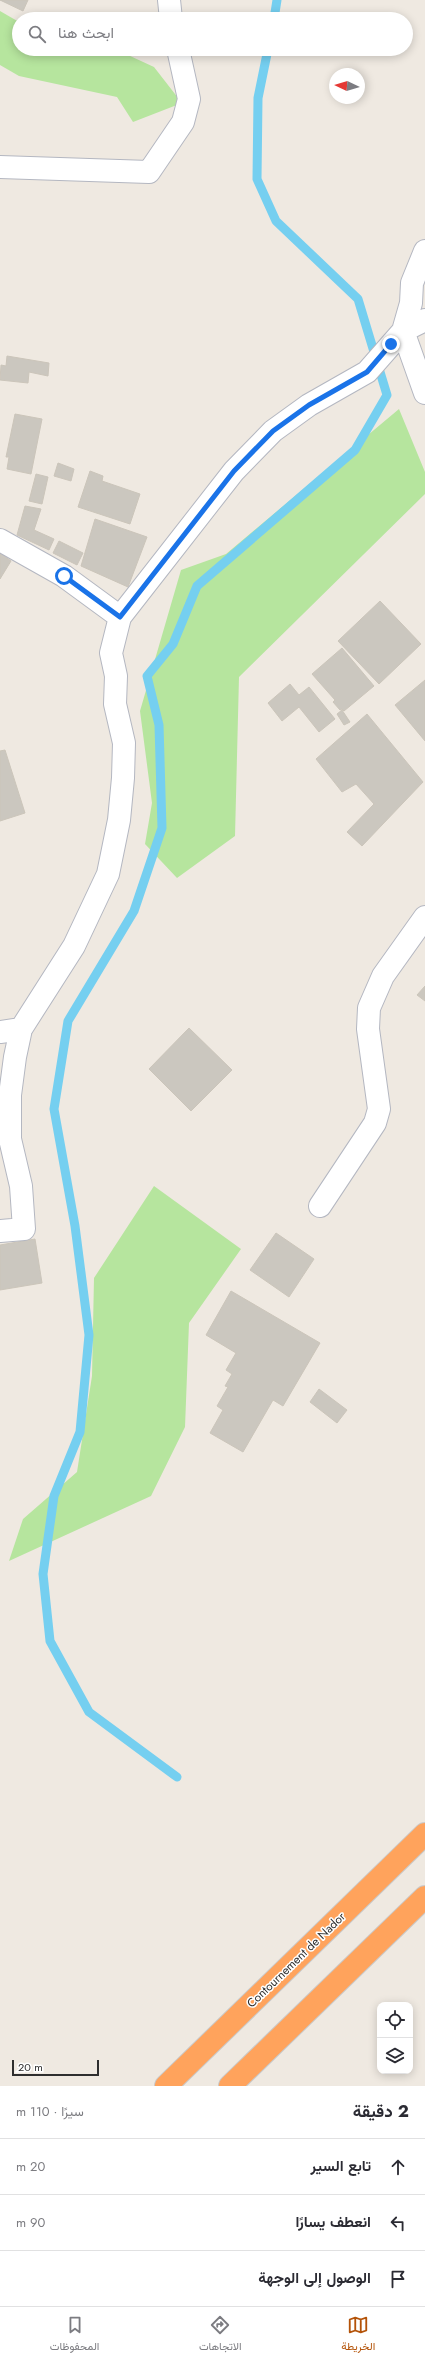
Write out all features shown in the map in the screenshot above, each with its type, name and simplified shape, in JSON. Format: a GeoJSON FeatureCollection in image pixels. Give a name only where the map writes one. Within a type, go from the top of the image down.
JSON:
{"type":"FeatureCollection","features":[{"type":"Feature","properties":{"kind":"highway","name":"Contournement de Nador"},"geometry":{"type":"LineString","coordinates":[[166,2086],[425,1834]]}},
{"type":"Feature","properties":{"kind":"highway"},"geometry":{"type":"LineString","coordinates":[[230,2086],[425,1897]]}},
{"type":"Feature","properties":{"kind":"street"},"geometry":{"type":"LineString","coordinates":[[169,0],[170,12]]}},
{"type":"Feature","properties":{"kind":"street"},"geometry":{"type":"LineString","coordinates":[[0,167],[149,172],[183,122],[189,99],[180,56]]}},
{"type":"Feature","properties":{"kind":"street"},"geometry":{"type":"LineString","coordinates":[[425,251],[412,283],[411,303],[397,338],[425,393]]}},
{"type":"Feature","properties":{"kind":"street"},"geometry":{"type":"LineString","coordinates":[[0,1231],[24,1228],[21,1186],[10,1139],[10,1096],[7,1063],[21,1029],[74,946],[108,874],[119,820],[123,778],[124,743],[115,704],[116,676],[111,653],[120,617],[234,471],[273,431],[309,405],[367,372],[397,338],[425,320]]}},
{"type":"Feature","properties":{"kind":"street"},"geometry":{"type":"LineString","coordinates":[[0,540],[64,576],[120,617]]}},
{"type":"Feature","properties":{"kind":"street"},"geometry":{"type":"LineString","coordinates":[[320,1206],[375,1123],[378,1109],[368,1029],[369,1008],[383,976],[425,917]]}},
{"type":"Feature","properties":{"kind":"street"},"geometry":{"type":"LineString","coordinates":[[0,1032],[21,1029]]}},
{"type":"Feature","properties":{"kind":"green space"},"geometry":{"type":"Polygon","coordinates":[[[0,11],[12,18],[12,56],[130,56],[154,67],[182,103],[133,122],[117,97],[19,76],[0,65],[0,11]]]}},
{"type":"Feature","properties":{"kind":"green space"},"geometry":{"type":"Polygon","coordinates":[[[399,409],[425,472],[425,494],[239,677],[235,836],[177,878],[145,844],[152,803],[140,711],[181,570],[226,554],[399,409]]]}},
{"type":"Feature","properties":{"kind":"green space"},"geometry":{"type":"Polygon","coordinates":[[[154,1186],[241,1249],[189,1323],[185,1427],[151,1496],[9,1561],[23,1519],[77,1472],[92,1376],[94,1278],[154,1186]]]}},
{"type":"Feature","properties":{"kind":"building"},"geometry":{"type":"Polygon","coordinates":[[[0,0],[28,0],[23,11],[0,0]]]}},
{"type":"Feature","properties":{"kind":"building"},"geometry":{"type":"Polygon","coordinates":[[[7,356],[49,363],[48,376],[29,372],[28,383],[0,380],[1,365],[6,366],[7,356]]]}},
{"type":"Feature","properties":{"kind":"building"},"geometry":{"type":"Polygon","coordinates":[[[15,414],[42,419],[31,474],[7,469],[9,457],[6,457],[15,414]]]}},
{"type":"Feature","properties":{"kind":"building"},"geometry":{"type":"Polygon","coordinates":[[[58,463],[74,469],[71,481],[54,476],[58,463]]]}},
{"type":"Feature","properties":{"kind":"building"},"geometry":{"type":"Polygon","coordinates":[[[90,471],[103,476],[102,481],[140,494],[130,524],[78,507],[90,471]]]}},
{"type":"Feature","properties":{"kind":"building"},"geometry":{"type":"Polygon","coordinates":[[[36,474],[48,477],[42,504],[29,501],[36,474]]]}},
{"type":"Feature","properties":{"kind":"building"},"geometry":{"type":"Polygon","coordinates":[[[25,506],[41,509],[34,530],[54,539],[49,550],[17,535],[25,506]]]}},
{"type":"Feature","properties":{"kind":"building"},"geometry":{"type":"Polygon","coordinates":[[[95,519],[147,537],[128,587],[81,566],[95,519]]]}},
{"type":"Feature","properties":{"kind":"building"},"geometry":{"type":"Polygon","coordinates":[[[59,541],[83,553],[77,565],[53,553],[59,541]]]}},
{"type":"Feature","properties":{"kind":"building"},"geometry":{"type":"Polygon","coordinates":[[[0,553],[11,561],[0,579],[0,553]]]}},
{"type":"Feature","properties":{"kind":"building"},"geometry":{"type":"Polygon","coordinates":[[[380,601],[421,644],[379,684],[338,641],[380,601]]]}},
{"type":"Feature","properties":{"kind":"building"},"geometry":{"type":"Polygon","coordinates":[[[342,648],[374,686],[344,711],[342,709],[340,710],[333,702],[335,700],[312,674],[342,648]]]}},
{"type":"Feature","properties":{"kind":"building"},"geometry":{"type":"Polygon","coordinates":[[[425,680],[425,741],[395,705],[425,680]]]}},
{"type":"Feature","properties":{"kind":"building"},"geometry":{"type":"Polygon","coordinates":[[[290,684],[299,695],[309,687],[335,719],[319,732],[299,707],[282,721],[268,703],[290,684]]]}},
{"type":"Feature","properties":{"kind":"building"},"geometry":{"type":"Polygon","coordinates":[[[342,710],[350,722],[344,725],[337,714],[342,710]]]}},
{"type":"Feature","properties":{"kind":"building"},"geometry":{"type":"Polygon","coordinates":[[[367,714],[423,782],[362,846],[347,832],[374,804],[356,784],[342,792],[316,759],[367,714]]]}},
{"type":"Feature","properties":{"kind":"building"},"geometry":{"type":"Polygon","coordinates":[[[5,750],[25,813],[0,821],[0,751],[5,750]]]}},
{"type":"Feature","properties":{"kind":"building"},"geometry":{"type":"Polygon","coordinates":[[[425,986],[425,1001],[417,995],[425,986]]]}},
{"type":"Feature","properties":{"kind":"building"},"geometry":{"type":"Polygon","coordinates":[[[189,1028],[232,1070],[191,1111],[149,1069],[189,1028]]]}},
{"type":"Feature","properties":{"kind":"building"},"geometry":{"type":"Polygon","coordinates":[[[276,1233],[314,1259],[289,1297],[250,1270],[276,1233]]]}},
{"type":"Feature","properties":{"kind":"building"},"geometry":{"type":"Polygon","coordinates":[[[35,1239],[42,1283],[0,1290],[0,1245],[35,1239]]]}},
{"type":"Feature","properties":{"kind":"building"},"geometry":{"type":"Polygon","coordinates":[[[231,1291],[320,1343],[283,1406],[273,1400],[243,1452],[210,1433],[223,1410],[217,1406],[228,1387],[225,1386],[232,1374],[226,1370],[236,1353],[206,1335],[231,1291]]]}},
{"type":"Feature","properties":{"kind":"building"},"geometry":{"type":"Polygon","coordinates":[[[319,1389],[347,1410],[337,1423],[310,1402],[319,1389]]]}},
{"type":"Feature","properties":{"kind":"waterway"},"geometry":{"type":"LineString","coordinates":[[275,12],[277,0]]}},
{"type":"Feature","properties":{"kind":"waterway"},"geometry":{"type":"LineString","coordinates":[[177,1777],[89,1712],[50,1641],[43,1574],[54,1496],[80,1432],[89,1335],[75,1226],[54,1109],[68,1021],[134,911],[162,828],[159,725],[147,676],[173,644],[197,586],[355,450],[387,395],[358,299],[276,221],[257,179],[258,98],[267,56]]}},
{"type":"Feature","properties":{"kind":"route"},"geometry":{"type":"LineString","coordinates":[[64,576],[120,617],[152,574],[234,471],[273,431],[309,405],[367,372],[391,344]]}}]}
